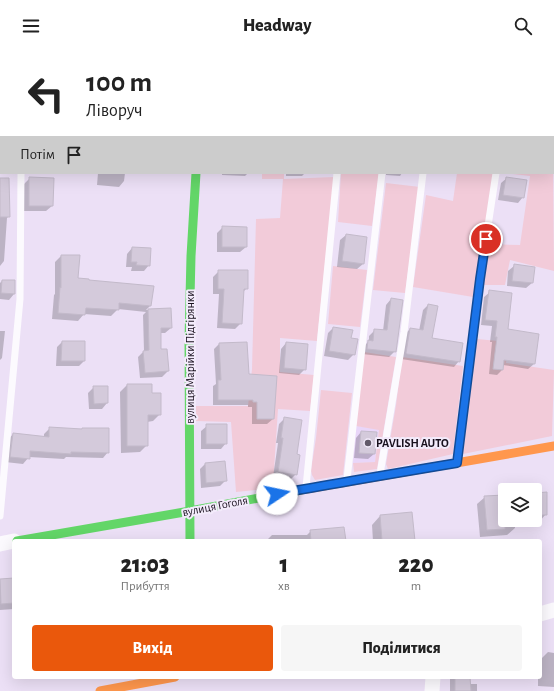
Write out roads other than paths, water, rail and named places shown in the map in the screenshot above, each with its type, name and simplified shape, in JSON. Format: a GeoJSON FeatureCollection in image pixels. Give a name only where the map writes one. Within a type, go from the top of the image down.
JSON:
{"type":"FeatureCollection","features":[{"type":"Feature","properties":{"kind":"street","name":"вулиця Марійки Підгірянки"},"geometry":{"type":"LineString","coordinates":[[190,539],[189,340],[191,256],[196,174]]}},
{"type":"Feature","properties":{"kind":"street","name":"вулиця Гоголя"},"geometry":{"type":"LineString","coordinates":[[27,539],[190,511],[347,481],[554,446]]}},
{"type":"Feature","properties":{"kind":"street","name":"вулиця Гоголя"},"geometry":{"type":"LineString","coordinates":[[0,544],[12,542]]}},
{"type":"Feature","properties":{"kind":"street"},"geometry":{"type":"LineString","coordinates":[[542,613],[554,610]]}},
{"type":"Feature","properties":{"kind":"street"},"geometry":{"type":"LineString","coordinates":[[100,691],[164,679]]}},
{"type":"Feature","properties":{"kind":"street"},"geometry":{"type":"LineString","coordinates":[[432,691],[433,679]]}},
{"type":"Feature","properties":{"kind":"lane"},"geometry":{"type":"LineString","coordinates":[[0,516],[20,299],[21,174]]}},
{"type":"Feature","properties":{"kind":"lane"},"geometry":{"type":"LineString","coordinates":[[306,489],[337,174]]}},
{"type":"Feature","properties":{"kind":"lane"},"geometry":{"type":"LineString","coordinates":[[347,481],[382,174]]}},
{"type":"Feature","properties":{"kind":"lane"},"geometry":{"type":"LineString","coordinates":[[380,476],[404,332],[423,174]]}},
{"type":"Feature","properties":{"kind":"lane"},"geometry":{"type":"LineString","coordinates":[[457,463],[480,279],[496,174]]}},
{"type":"Feature","properties":{"kind":"place","name":"PAVLISH AUTO"},"geometry":{"type":"Point","coordinates":[368,443]}}]}
